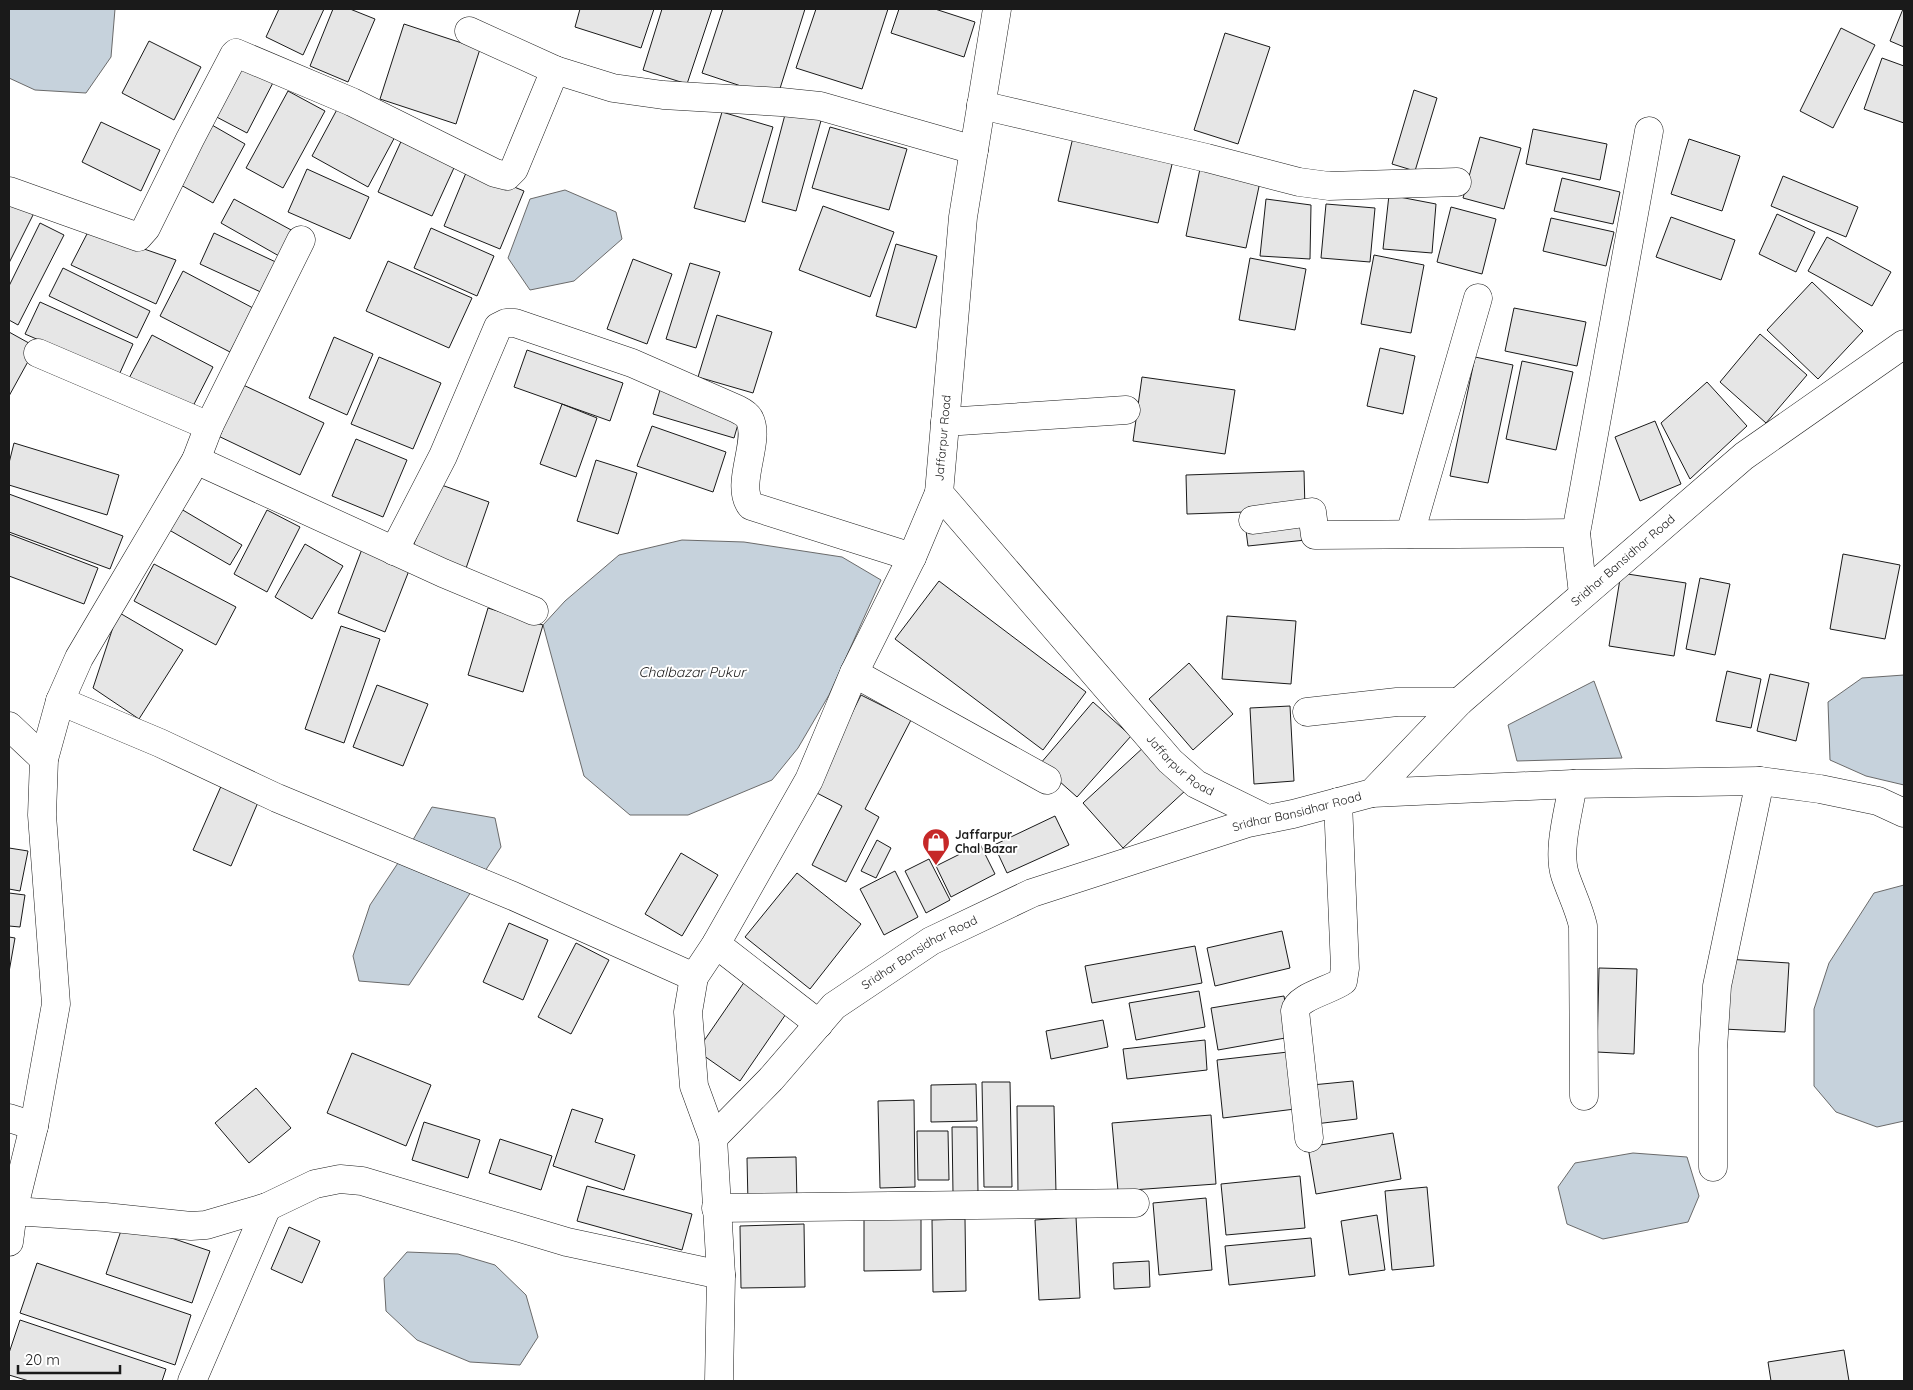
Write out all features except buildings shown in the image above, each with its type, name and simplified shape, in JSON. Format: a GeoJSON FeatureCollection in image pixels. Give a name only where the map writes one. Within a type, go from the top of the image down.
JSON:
{"type":"FeatureCollection","features":[{"type":"Feature","properties":{"kind":"street","name":"Jaffarpur Road"},"geometry":{"type":"LineString","coordinates":[[997,9],[963,217],[938,493],[1170,761],[1196,784],[1267,819]]}},
{"type":"Feature","properties":{"kind":"street"},"geometry":{"type":"LineString","coordinates":[[470,31],[556,70],[613,88],[820,106],[974,150]]}},
{"type":"Feature","properties":{"kind":"street"},"geometry":{"type":"LineString","coordinates":[[9,190],[138,236],[146,228],[190,139],[236,53],[352,102],[495,173],[507,176],[514,169],[556,70]]}},
{"type":"Feature","properties":{"kind":"street"},"geometry":{"type":"LineString","coordinates":[[981,105],[1207,158],[1299,182],[1329,186],[1457,182]]}},
{"type":"Feature","properties":{"kind":"street"},"geometry":{"type":"LineString","coordinates":[[1583,594],[1576,532],[1649,131]]}},
{"type":"Feature","properties":{"kind":"street"},"geometry":{"type":"LineString","coordinates":[[9,1242],[13,1211],[34,1126],[56,1004],[42,815],[44,760],[60,701],[79,658],[196,460],[209,426],[301,240]]}},
{"type":"Feature","properties":{"kind":"street"},"geometry":{"type":"LineString","coordinates":[[1410,534],[1478,298]]}},
{"type":"Feature","properties":{"kind":"street"},"geometry":{"type":"LineString","coordinates":[[394,551],[443,456],[498,327],[506,323],[515,323],[632,363],[737,408],[749,417],[753,428],[746,488],[746,498],[751,506],[912,557]]}},
{"type":"Feature","properties":{"kind":"street","name":"Sridhar Bansidhar Road"},"geometry":{"type":"LineString","coordinates":[[713,1138],[771,1079],[834,1006],[931,941],[1032,893],[1248,823],[1372,793],[1459,702],[1744,456],[1904,344]]}},
{"type":"Feature","properties":{"kind":"street"},"geometry":{"type":"LineString","coordinates":[[38,353],[209,426]]}},
{"type":"Feature","properties":{"kind":"street"},"geometry":{"type":"LineString","coordinates":[[945,422],[1126,410]]}},
{"type":"Feature","properties":{"kind":"street"},"geometry":{"type":"LineString","coordinates":[[196,460],[394,551],[534,611]]}},
{"type":"Feature","properties":{"kind":"street"},"geometry":{"type":"LineString","coordinates":[[719,1381],[721,1275],[713,1138],[694,1086],[688,1012],[694,977],[716,944],[809,780],[854,673],[927,525],[938,493]]}},
{"type":"Feature","properties":{"kind":"street"},"geometry":{"type":"LineString","coordinates":[[1253,520],[1312,512],[1315,535],[1576,532]]}},
{"type":"Feature","properties":{"kind":"street"},"geometry":{"type":"LineString","coordinates":[[854,673],[1047,780]]}},
{"type":"Feature","properties":{"kind":"street"},"geometry":{"type":"LineString","coordinates":[[60,701],[160,742],[277,798],[513,896],[694,977]]}},
{"type":"Feature","properties":{"kind":"street"},"geometry":{"type":"LineString","coordinates":[[1307,712],[1397,702],[1459,702]]}},
{"type":"Feature","properties":{"kind":"street"},"geometry":{"type":"LineString","coordinates":[[9,726],[44,760]]}},
{"type":"Feature","properties":{"kind":"street"},"geometry":{"type":"LineString","coordinates":[[1372,793],[1573,784],[1760,781],[1820,789],[1878,801],[1904,812]]}},
{"type":"Feature","properties":{"kind":"street"},"geometry":{"type":"LineString","coordinates":[[1713,1167],[1713,1049],[1717,986],[1760,781]]}},
{"type":"Feature","properties":{"kind":"street"},"geometry":{"type":"LineString","coordinates":[[1573,784],[1562,855],[1565,875],[1580,909],[1583,926],[1584,1096]]}},
{"type":"Feature","properties":{"kind":"street"},"geometry":{"type":"LineString","coordinates":[[1309,1138],[1295,1011],[1300,1001],[1334,987],[1343,981],[1345,968],[1338,802]]}},
{"type":"Feature","properties":{"kind":"street"},"geometry":{"type":"LineString","coordinates":[[716,944],[819,1024]]}},
{"type":"Feature","properties":{"kind":"street"},"geometry":{"type":"LineString","coordinates":[[9,1118],[34,1126]]}},
{"type":"Feature","properties":{"kind":"street"},"geometry":{"type":"LineString","coordinates":[[13,1211],[104,1217],[191,1226],[206,1225],[267,1207],[315,1184],[340,1179],[362,1181],[567,1242],[721,1275]]}},
{"type":"Feature","properties":{"kind":"street"},"geometry":{"type":"LineString","coordinates":[[716,1208],[1134,1203]]}},
{"type":"Feature","properties":{"kind":"street"},"geometry":{"type":"LineString","coordinates":[[192,1381],[267,1207]]}},
{"type":"Feature","properties":{"kind":"water"},"geometry":{"type":"Polygon","coordinates":[[[9,9],[115,9],[111,57],[86,93],[35,90],[9,78],[9,9]]]}},
{"type":"Feature","properties":{"kind":"water"},"geometry":{"type":"Polygon","coordinates":[[[565,190],[616,212],[622,239],[574,281],[530,290],[508,258],[530,199],[565,190]]]}},
{"type":"Feature","properties":{"kind":"water","name":"Chalbazar Pukur"},"geometry":{"type":"Polygon","coordinates":[[[682,540],[744,542],[842,557],[881,580],[829,695],[798,748],[772,780],[688,815],[630,815],[584,776],[543,625],[565,601],[619,555],[682,540]]]}},
{"type":"Feature","properties":{"kind":"water"},"geometry":{"type":"Polygon","coordinates":[[[1904,675],[1904,785],[1866,776],[1830,760],[1828,702],[1862,678],[1904,675]]]}},
{"type":"Feature","properties":{"kind":"water"},"geometry":{"type":"Polygon","coordinates":[[[1594,681],[1622,758],[1517,761],[1508,725],[1594,681]]]}},
{"type":"Feature","properties":{"kind":"water"},"geometry":{"type":"Polygon","coordinates":[[[432,807],[495,818],[501,847],[409,985],[359,981],[353,956],[370,905],[410,845],[432,807]]]}},
{"type":"Feature","properties":{"kind":"water"},"geometry":{"type":"Polygon","coordinates":[[[1904,885],[1904,1121],[1877,1127],[1836,1112],[1814,1086],[1814,1009],[1829,963],[1874,893],[1904,885]]]}},
{"type":"Feature","properties":{"kind":"water"},"geometry":{"type":"Polygon","coordinates":[[[1633,1153],[1687,1157],[1699,1196],[1688,1222],[1603,1239],[1567,1224],[1558,1187],[1575,1163],[1633,1153]]]}},
{"type":"Feature","properties":{"kind":"water"},"geometry":{"type":"Polygon","coordinates":[[[407,1252],[458,1254],[495,1265],[526,1295],[538,1337],[520,1365],[470,1362],[417,1340],[386,1311],[384,1278],[407,1252]]]}},
{"type":"Feature","properties":{"kind":"place","name":"Jaffarpur Chal Bazar"},"geometry":{"type":"Point","coordinates":[936,866]}}]}
